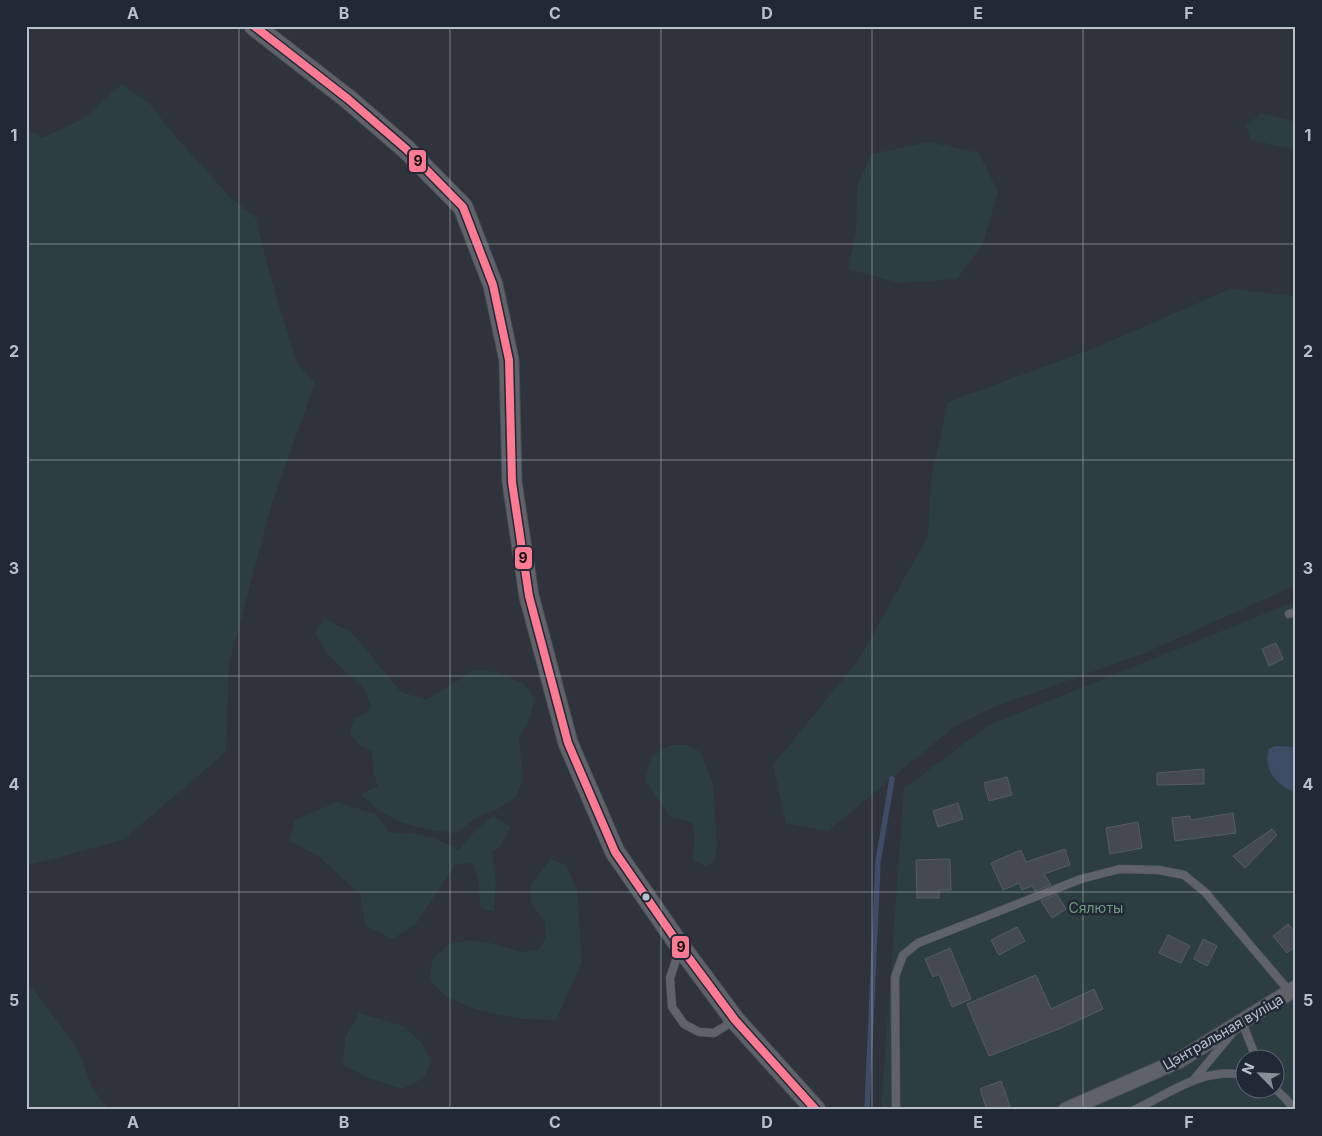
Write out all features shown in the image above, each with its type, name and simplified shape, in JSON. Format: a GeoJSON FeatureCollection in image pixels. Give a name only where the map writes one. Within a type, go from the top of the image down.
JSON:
{"type":"FeatureCollection","features":[{"type":"Feature","properties":{"kind":"street"},"geometry":{"type":"LineString","coordinates":[[254,26],[348,99],[406,149],[463,207],[492,285],[509,360],[512,482],[529,596],[568,743],[615,852],[680,946],[735,1020],[816,1110]]}},
{"type":"Feature","properties":{"kind":"street","name":"Цэнтральная вуліца"},"geometry":{"type":"LineString","coordinates":[[1066,1110],[1178,1061],[1293,990]]}},
{"type":"Feature","properties":{"kind":"lane"},"geometry":{"type":"LineString","coordinates":[[896,1110],[895,977],[903,955],[918,942],[1081,879],[1120,869],[1159,870],[1184,875],[1205,892],[1293,990]]}},
{"type":"Feature","properties":{"kind":"lane"},"geometry":{"type":"LineString","coordinates":[[680,946],[670,978],[672,1007],[684,1024],[699,1032],[714,1033],[735,1020]]}},
{"type":"Feature","properties":{"kind":"lane"},"geometry":{"type":"LineString","coordinates":[[1195,1078],[1242,1022],[1252,1048]]}},
{"type":"Feature","properties":{"kind":"lane"},"geometry":{"type":"LineString","coordinates":[[1134,1110],[1195,1078],[1234,1073]]}},
{"type":"Feature","properties":{"kind":"lane"},"geometry":{"type":"LineString","coordinates":[[1284,1097],[1295,1110]]}},
{"type":"Feature","properties":{"kind":"green space"},"geometry":{"type":"Polygon","coordinates":[[[122,84],[150,104],[174,135],[229,196],[256,218],[268,268],[296,362],[315,383],[272,503],[229,664],[226,752],[123,840],[26,866],[26,128],[42,138],[83,119],[122,84]]]}},
{"type":"Feature","properties":{"kind":"green space"},"geometry":{"type":"Polygon","coordinates":[[[1261,113],[1296,122],[1296,150],[1251,140],[1246,126],[1261,113]]]}},
{"type":"Feature","properties":{"kind":"green space"},"geometry":{"type":"Polygon","coordinates":[[[929,142],[979,153],[998,192],[983,244],[957,279],[900,283],[848,269],[856,233],[857,186],[872,154],[929,142]]]}},
{"type":"Feature","properties":{"kind":"green space"},"geometry":{"type":"Polygon","coordinates":[[[1230,289],[1296,296],[1296,585],[1145,653],[991,708],[955,726],[828,831],[786,823],[773,765],[858,661],[928,536],[931,478],[948,402],[1097,347],[1230,289]]]}},
{"type":"Feature","properties":{"kind":"green space","name":"Сялюты"},"geometry":{"type":"Polygon","coordinates":[[[1296,601],[1296,1110],[881,1110],[904,788],[989,725],[1296,601]]]}},
{"type":"Feature","properties":{"kind":"green space"},"geometry":{"type":"Polygon","coordinates":[[[325,619],[352,633],[401,692],[426,700],[475,670],[497,672],[524,684],[535,698],[528,722],[519,739],[523,779],[516,797],[498,809],[480,816],[455,833],[416,827],[404,823],[381,812],[371,804],[361,794],[378,786],[373,772],[372,750],[360,746],[350,734],[354,719],[366,712],[371,706],[365,690],[326,653],[315,632],[325,619]]]}},
{"type":"Feature","properties":{"kind":"green space"},"geometry":{"type":"Polygon","coordinates":[[[671,745],[687,745],[700,752],[713,783],[717,845],[714,861],[706,867],[692,859],[695,838],[691,822],[670,817],[645,780],[652,756],[671,745]]]}},
{"type":"Feature","properties":{"kind":"green space"},"geometry":{"type":"Polygon","coordinates":[[[337,802],[375,814],[389,832],[425,836],[459,850],[475,831],[493,816],[511,827],[500,847],[492,852],[496,880],[494,912],[480,908],[479,884],[473,863],[456,864],[415,925],[392,939],[365,925],[360,894],[318,856],[289,841],[295,820],[337,802]]]}},
{"type":"Feature","properties":{"kind":"green space"},"geometry":{"type":"Polygon","coordinates":[[[551,859],[566,865],[577,889],[582,962],[556,1020],[521,1019],[478,1010],[448,998],[430,981],[432,959],[449,944],[469,940],[490,943],[521,952],[538,950],[546,938],[545,922],[531,903],[530,885],[551,859]]]}},
{"type":"Feature","properties":{"kind":"green space"},"geometry":{"type":"Polygon","coordinates":[[[26,984],[32,988],[77,1048],[93,1089],[109,1110],[26,1110],[26,984]]]}},
{"type":"Feature","properties":{"kind":"green space"},"geometry":{"type":"Polygon","coordinates":[[[359,1013],[404,1026],[422,1043],[431,1061],[424,1078],[402,1089],[369,1078],[343,1065],[345,1038],[359,1013]]]}},
{"type":"Feature","properties":{"kind":"water"},"geometry":{"type":"Polygon","coordinates":[[[1275,746],[1296,747],[1296,793],[1282,786],[1270,770],[1268,764],[1269,749],[1275,746]]]}},
{"type":"Feature","properties":{"kind":"building"},"geometry":{"type":"Polygon","coordinates":[[[1276,643],[1283,659],[1269,666],[1262,649],[1276,643]]]}},
{"type":"Feature","properties":{"kind":"building"},"geometry":{"type":"Polygon","coordinates":[[[1204,769],[1204,784],[1157,785],[1157,773],[1204,769]]]}},
{"type":"Feature","properties":{"kind":"building"},"geometry":{"type":"Polygon","coordinates":[[[1007,777],[1012,795],[989,801],[984,783],[1007,777]]]}},
{"type":"Feature","properties":{"kind":"building"},"geometry":{"type":"Polygon","coordinates":[[[958,803],[963,819],[938,827],[933,811],[958,803]]]}},
{"type":"Feature","properties":{"kind":"building"},"geometry":{"type":"Polygon","coordinates":[[[1233,813],[1236,833],[1175,841],[1172,818],[1190,816],[1191,820],[1233,813]]]}},
{"type":"Feature","properties":{"kind":"building"},"geometry":{"type":"Polygon","coordinates":[[[1138,822],[1142,848],[1110,854],[1106,828],[1138,822]]]}},
{"type":"Feature","properties":{"kind":"building"},"geometry":{"type":"Polygon","coordinates":[[[1272,829],[1277,835],[1245,868],[1233,856],[1272,829]]]}},
{"type":"Feature","properties":{"kind":"building"},"geometry":{"type":"Polygon","coordinates":[[[1065,849],[1070,865],[1044,874],[1051,885],[1035,891],[1032,886],[1022,890],[1019,883],[1003,890],[991,863],[1021,850],[1026,862],[1065,849]]]}},
{"type":"Feature","properties":{"kind":"building"},"geometry":{"type":"Polygon","coordinates":[[[950,859],[951,890],[939,890],[939,898],[917,898],[916,860],[950,859]]]}},
{"type":"Feature","properties":{"kind":"building"},"geometry":{"type":"Polygon","coordinates":[[[1057,894],[1066,909],[1052,918],[1041,901],[1057,894]]]}},
{"type":"Feature","properties":{"kind":"building"},"geometry":{"type":"Polygon","coordinates":[[[1288,924],[1296,933],[1296,946],[1287,953],[1273,936],[1288,924]]]}},
{"type":"Feature","properties":{"kind":"building"},"geometry":{"type":"Polygon","coordinates":[[[1017,927],[1025,941],[999,955],[991,940],[1017,927]]]}},
{"type":"Feature","properties":{"kind":"building"},"geometry":{"type":"Polygon","coordinates":[[[1168,935],[1190,946],[1181,963],[1159,953],[1168,935]]]}},
{"type":"Feature","properties":{"kind":"building"},"geometry":{"type":"Polygon","coordinates":[[[1203,939],[1217,946],[1207,966],[1194,959],[1203,939]]]}},
{"type":"Feature","properties":{"kind":"building"},"geometry":{"type":"Polygon","coordinates":[[[950,948],[971,999],[952,1007],[939,974],[933,977],[925,959],[950,948]]]}},
{"type":"Feature","properties":{"kind":"building"},"geometry":{"type":"Polygon","coordinates":[[[1036,975],[1051,1009],[1094,989],[1103,1009],[1059,1029],[989,1056],[967,1004],[1036,975]]]}},
{"type":"Feature","properties":{"kind":"building"},"geometry":{"type":"Polygon","coordinates":[[[1001,1081],[1010,1106],[1001,1110],[987,1110],[980,1089],[1001,1081]]]}},
{"type":"Feature","properties":{"kind":"waterway"},"geometry":{"type":"LineString","coordinates":[[867,1110],[878,862],[892,779]]}},
{"type":"Feature","properties":{"kind":"transit line","name":"9"},"geometry":{"type":"LineString","coordinates":[[254,26],[348,99],[406,149],[463,207],[493,285],[509,360],[512,482],[529,596],[568,743],[615,852],[680,946],[735,1020],[816,1110]]}}]}
